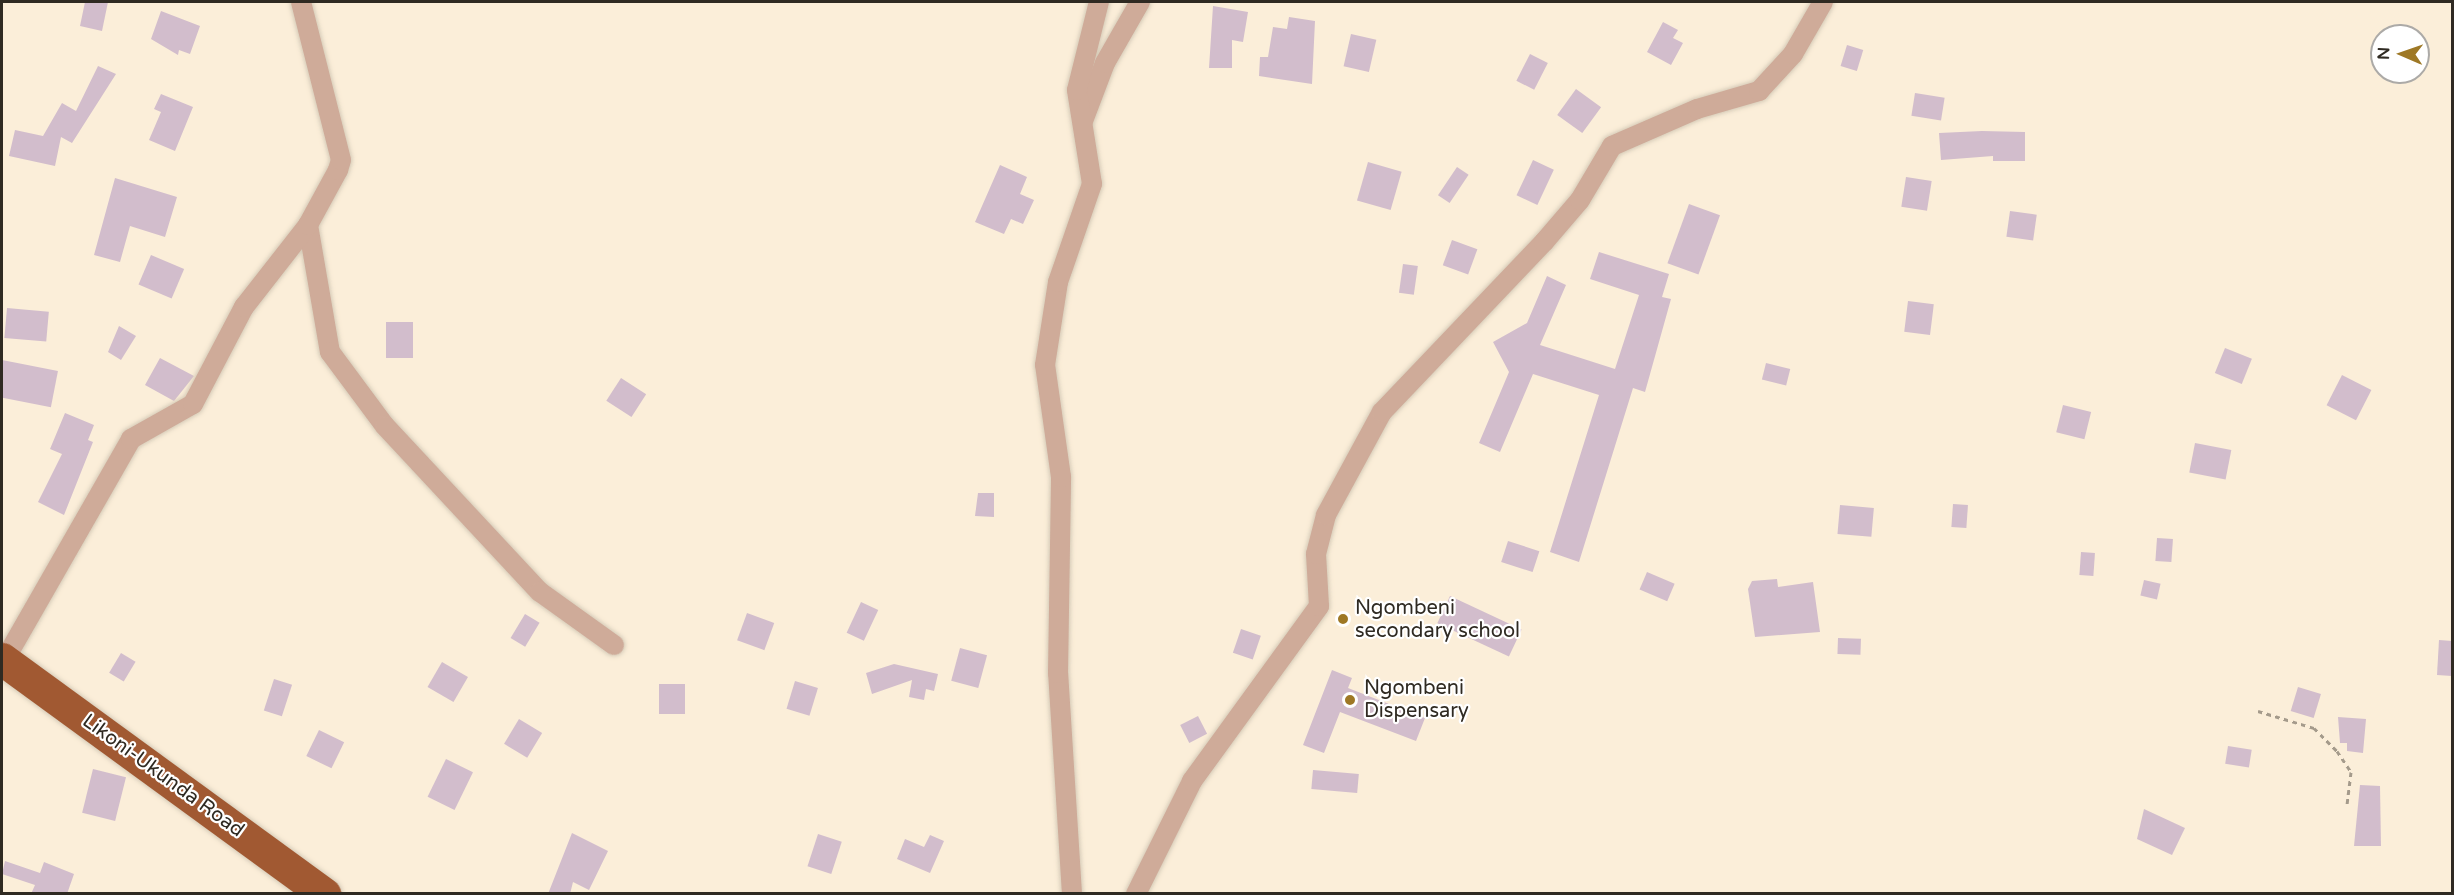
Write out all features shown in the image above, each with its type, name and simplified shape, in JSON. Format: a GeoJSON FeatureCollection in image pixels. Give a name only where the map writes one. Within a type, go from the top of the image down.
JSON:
{"type":"FeatureCollection","features":[{"type":"Feature","properties":{"kind":"highway","name":"Likoni-Ukunda Road"},"geometry":{"type":"LineString","coordinates":[[3,660],[324,894]]}},
{"type":"Feature","properties":{"kind":"street"},"geometry":{"type":"LineString","coordinates":[[3,660],[131,439],[193,404],[244,307],[308,225],[341,160],[301,2]]}},
{"type":"Feature","properties":{"kind":"street"},"geometry":{"type":"LineString","coordinates":[[1072,894],[1058,673],[1061,477],[1045,365],[1058,282],[1092,184],[1077,90],[1099,2]]}},
{"type":"Feature","properties":{"kind":"street"},"geometry":{"type":"LineString","coordinates":[[1082,124],[1105,63],[1140,2]]}},
{"type":"Feature","properties":{"kind":"street"},"geometry":{"type":"LineString","coordinates":[[1136,894],[1192,781],[1319,606],[1316,554],[1326,514],[1382,412],[1544,242],[1580,200],[1612,146],[1697,109],[1759,91],[1794,54],[1822,2]]}},
{"type":"Feature","properties":{"kind":"street"},"geometry":{"type":"LineString","coordinates":[[308,225],[330,351],[385,426],[540,592],[614,645]]}},
{"type":"Feature","properties":{"kind":"path"},"geometry":{"type":"LineString","coordinates":[[2258,711],[2314,728],[2337,751],[2350,772],[2347,807]]}},
{"type":"Feature","properties":{"kind":"building"},"geometry":{"type":"Polygon","coordinates":[[[85,2],[108,2],[102,31],[80,26],[85,2]]]}},
{"type":"Feature","properties":{"kind":"building"},"geometry":{"type":"Polygon","coordinates":[[[1213,6],[1248,12],[1243,42],[1232,40],[1232,68],[1209,68],[1213,6]]]}},
{"type":"Feature","properties":{"kind":"building"},"geometry":{"type":"Polygon","coordinates":[[[161,11],[200,26],[190,54],[179,50],[178,55],[151,39],[161,11]]]}},
{"type":"Feature","properties":{"kind":"building"},"geometry":{"type":"Polygon","coordinates":[[[1289,17],[1315,21],[1312,84],[1259,76],[1260,57],[1268,57],[1273,27],[1287,29],[1289,17]]]}},
{"type":"Feature","properties":{"kind":"building"},"geometry":{"type":"Polygon","coordinates":[[[1663,22],[1678,30],[1673,38],[1683,43],[1671,65],[1647,52],[1663,22]]]}},
{"type":"Feature","properties":{"kind":"building"},"geometry":{"type":"Polygon","coordinates":[[[1351,34],[1376,40],[1369,72],[1344,66],[1351,34]]]}},
{"type":"Feature","properties":{"kind":"building"},"geometry":{"type":"Polygon","coordinates":[[[1847,45],[1863,50],[1857,71],[1841,66],[1847,45]]]}},
{"type":"Feature","properties":{"kind":"building"},"geometry":{"type":"Polygon","coordinates":[[[1530,54],[1548,63],[1534,90],[1516,81],[1530,54]]]}},
{"type":"Feature","properties":{"kind":"building"},"geometry":{"type":"Polygon","coordinates":[[[98,66],[116,74],[72,143],[61,137],[55,166],[9,156],[15,130],[43,136],[62,103],[76,111],[98,66]]]}},
{"type":"Feature","properties":{"kind":"building"},"geometry":{"type":"Polygon","coordinates":[[[1576,89],[1601,107],[1582,133],[1557,115],[1576,89]]]}},
{"type":"Feature","properties":{"kind":"building"},"geometry":{"type":"Polygon","coordinates":[[[1915,93],[1945,98],[1941,120],[1911,116],[1915,93]]]}},
{"type":"Feature","properties":{"kind":"building"},"geometry":{"type":"Polygon","coordinates":[[[161,94],[193,107],[175,151],[149,140],[161,112],[154,109],[161,94]]]}},
{"type":"Feature","properties":{"kind":"building"},"geometry":{"type":"Polygon","coordinates":[[[2025,132],[2025,161],[1993,161],[1993,156],[1941,160],[1939,133],[2025,132]]]}},
{"type":"Feature","properties":{"kind":"building"},"geometry":{"type":"Polygon","coordinates":[[[1533,160],[1554,170],[1537,205],[1517,195],[1533,160]]]}},
{"type":"Feature","properties":{"kind":"building"},"geometry":{"type":"Polygon","coordinates":[[[1368,162],[1402,172],[1391,210],[1357,200],[1368,162]]]}},
{"type":"Feature","properties":{"kind":"building"},"geometry":{"type":"Polygon","coordinates":[[[1000,165],[1027,177],[1020,194],[1034,200],[1023,224],[1011,219],[1004,234],[975,222],[1000,165]]]}},
{"type":"Feature","properties":{"kind":"building"},"geometry":{"type":"Polygon","coordinates":[[[1457,167],[1469,175],[1450,203],[1438,195],[1457,167]]]}},
{"type":"Feature","properties":{"kind":"building"},"geometry":{"type":"Polygon","coordinates":[[[1906,177],[1932,181],[1927,211],[1901,207],[1906,177]]]}},
{"type":"Feature","properties":{"kind":"building"},"geometry":{"type":"Polygon","coordinates":[[[115,178],[177,197],[165,237],[130,226],[120,262],[94,255],[115,178]]]}},
{"type":"Feature","properties":{"kind":"building"},"geometry":{"type":"Polygon","coordinates":[[[1689,204],[1720,215],[1698,274],[1667,263],[1689,204]]]}},
{"type":"Feature","properties":{"kind":"building"},"geometry":{"type":"Polygon","coordinates":[[[2010,211],[2037,215],[2033,241],[2006,237],[2010,211]]]}},
{"type":"Feature","properties":{"kind":"building"},"geometry":{"type":"Polygon","coordinates":[[[1452,240],[1477,249],[1468,275],[1443,265],[1452,240]]]}},
{"type":"Feature","properties":{"kind":"building"},"geometry":{"type":"Polygon","coordinates":[[[1599,252],[1669,274],[1662,297],[1671,299],[1645,392],[1633,388],[1579,562],[1550,552],[1599,395],[1533,374],[1500,452],[1479,443],[1509,372],[1493,342],[1527,323],[1547,276],[1566,285],[1540,345],[1615,369],[1639,295],[1590,279],[1599,252]]]}},
{"type":"Feature","properties":{"kind":"building"},"geometry":{"type":"Polygon","coordinates":[[[151,255],[184,269],[172,299],[138,284],[151,255]]]}},
{"type":"Feature","properties":{"kind":"building"},"geometry":{"type":"Polygon","coordinates":[[[1403,264],[1418,266],[1414,295],[1399,293],[1403,264]]]}},
{"type":"Feature","properties":{"kind":"building"},"geometry":{"type":"Polygon","coordinates":[[[1908,301],[1934,304],[1930,335],[1904,332],[1908,301]]]}},
{"type":"Feature","properties":{"kind":"building"},"geometry":{"type":"Polygon","coordinates":[[[7,308],[49,312],[46,342],[4,338],[7,308]]]}},
{"type":"Feature","properties":{"kind":"building"},"geometry":{"type":"Polygon","coordinates":[[[386,322],[413,322],[413,358],[386,358],[386,322]]]}},
{"type":"Feature","properties":{"kind":"building"},"geometry":{"type":"Polygon","coordinates":[[[119,326],[136,336],[121,360],[108,352],[119,326]]]}},
{"type":"Feature","properties":{"kind":"building"},"geometry":{"type":"Polygon","coordinates":[[[2225,348],[2252,359],[2242,384],[2215,373],[2225,348]]]}},
{"type":"Feature","properties":{"kind":"building"},"geometry":{"type":"Polygon","coordinates":[[[160,358],[194,376],[174,401],[145,385],[160,358]]]}},
{"type":"Feature","properties":{"kind":"building"},"geometry":{"type":"Polygon","coordinates":[[[2,360],[58,371],[51,407],[2,398],[2,360]]]}},
{"type":"Feature","properties":{"kind":"building"},"geometry":{"type":"Polygon","coordinates":[[[1766,363],[1790,369],[1786,386],[1762,379],[1766,363]]]}},
{"type":"Feature","properties":{"kind":"building"},"geometry":{"type":"Polygon","coordinates":[[[2342,375],[2371,390],[2356,420],[2327,405],[2342,375]]]}},
{"type":"Feature","properties":{"kind":"building"},"geometry":{"type":"Polygon","coordinates":[[[621,378],[646,394],[631,417],[606,401],[621,378]]]}},
{"type":"Feature","properties":{"kind":"building"},"geometry":{"type":"Polygon","coordinates":[[[2063,405],[2091,412],[2084,439],[2056,432],[2063,405]]]}},
{"type":"Feature","properties":{"kind":"building"},"geometry":{"type":"Polygon","coordinates":[[[65,413],[94,425],[88,440],[93,442],[64,515],[38,502],[62,454],[50,449],[65,413]]]}},
{"type":"Feature","properties":{"kind":"building"},"geometry":{"type":"Polygon","coordinates":[[[2195,443],[2231,450],[2226,480],[2189,472],[2195,443]]]}},
{"type":"Feature","properties":{"kind":"building"},"geometry":{"type":"Polygon","coordinates":[[[978,493],[994,493],[994,517],[975,516],[978,493]]]}},
{"type":"Feature","properties":{"kind":"building"},"geometry":{"type":"Polygon","coordinates":[[[1953,504],[1968,505],[1966,528],[1951,527],[1953,504]]]}},
{"type":"Feature","properties":{"kind":"building"},"geometry":{"type":"Polygon","coordinates":[[[1840,505],[1874,508],[1871,537],[1837,534],[1840,505]]]}},
{"type":"Feature","properties":{"kind":"building"},"geometry":{"type":"Polygon","coordinates":[[[2157,538],[2173,539],[2171,562],[2155,561],[2157,538]]]}},
{"type":"Feature","properties":{"kind":"building"},"geometry":{"type":"Polygon","coordinates":[[[1508,541],[1539,551],[1533,572],[1501,562],[1508,541]]]}},
{"type":"Feature","properties":{"kind":"building"},"geometry":{"type":"Polygon","coordinates":[[[2081,552],[2095,553],[2093,576],[2079,575],[2081,552]]]}},
{"type":"Feature","properties":{"kind":"building"},"geometry":{"type":"Polygon","coordinates":[[[1647,572],[1675,584],[1667,601],[1640,589],[1647,572]]]}},
{"type":"Feature","properties":{"kind":"building"},"geometry":{"type":"Polygon","coordinates":[[[1777,579],[1778,587],[1813,582],[1820,632],[1755,637],[1748,589],[1752,581],[1777,579]]]}},
{"type":"Feature","properties":{"kind":"building"},"geometry":{"type":"Polygon","coordinates":[[[2144,580],[2161,584],[2157,599],[2140,596],[2144,580]]]}},
{"type":"Feature","properties":{"kind":"building"},"geometry":{"type":"Polygon","coordinates":[[[1450,596],[1522,629],[1509,657],[1437,623],[1450,596]]]}},
{"type":"Feature","properties":{"kind":"building"},"geometry":{"type":"Polygon","coordinates":[[[861,602],[878,610],[864,641],[847,633],[861,602]]]}},
{"type":"Feature","properties":{"kind":"building"},"geometry":{"type":"Polygon","coordinates":[[[747,613],[774,623],[764,650],[737,640],[747,613]]]}},
{"type":"Feature","properties":{"kind":"building"},"geometry":{"type":"Polygon","coordinates":[[[525,614],[540,623],[525,647],[511,638],[525,614]]]}},
{"type":"Feature","properties":{"kind":"building"},"geometry":{"type":"Polygon","coordinates":[[[1241,629],[1261,636],[1253,659],[1233,653],[1241,629]]]}},
{"type":"Feature","properties":{"kind":"building"},"geometry":{"type":"Polygon","coordinates":[[[1838,638],[1861,639],[1860,655],[1837,654],[1838,638]]]}},
{"type":"Feature","properties":{"kind":"building"},"geometry":{"type":"Polygon","coordinates":[[[2439,640],[2452,641],[2452,676],[2437,675],[2439,640]]]}},
{"type":"Feature","properties":{"kind":"building"},"geometry":{"type":"Polygon","coordinates":[[[960,648],[987,655],[978,688],[951,681],[960,648]]]}},
{"type":"Feature","properties":{"kind":"building"},"geometry":{"type":"Polygon","coordinates":[[[121,653],[136,662],[124,681],[109,673],[121,653]]]}},
{"type":"Feature","properties":{"kind":"building"},"geometry":{"type":"Polygon","coordinates":[[[442,662],[468,677],[453,702],[428,687],[442,662]]]}},
{"type":"Feature","properties":{"kind":"building"},"geometry":{"type":"Polygon","coordinates":[[[894,664],[938,674],[934,691],[926,689],[924,700],[909,697],[912,680],[872,694],[866,673],[894,664]]]}},
{"type":"Feature","properties":{"kind":"building","name":"Ngombeni Dispensary"},"geometry":{"type":"Polygon","coordinates":[[[1332,670],[1352,678],[1348,688],[1425,718],[1416,741],[1340,712],[1324,753],[1303,745],[1332,670]]]}},
{"type":"Feature","properties":{"kind":"building"},"geometry":{"type":"Polygon","coordinates":[[[274,679],[292,685],[282,716],[264,710],[274,679]]]}},
{"type":"Feature","properties":{"kind":"building"},"geometry":{"type":"Polygon","coordinates":[[[795,681],[818,688],[809,716],[787,709],[795,681]]]}},
{"type":"Feature","properties":{"kind":"building"},"geometry":{"type":"Polygon","coordinates":[[[659,684],[685,684],[685,714],[659,714],[659,684]]]}},
{"type":"Feature","properties":{"kind":"building"},"geometry":{"type":"Polygon","coordinates":[[[2298,687],[2321,694],[2314,718],[2291,711],[2298,687]]]}},
{"type":"Feature","properties":{"kind":"building"},"geometry":{"type":"Polygon","coordinates":[[[1198,716],[1207,734],[1189,743],[1180,725],[1198,716]]]}},
{"type":"Feature","properties":{"kind":"building"},"geometry":{"type":"Polygon","coordinates":[[[2338,717],[2366,719],[2363,753],[2347,751],[2347,743],[2340,743],[2338,717]]]}},
{"type":"Feature","properties":{"kind":"building"},"geometry":{"type":"Polygon","coordinates":[[[519,719],[542,733],[527,758],[504,744],[519,719]]]}},
{"type":"Feature","properties":{"kind":"building"},"geometry":{"type":"Polygon","coordinates":[[[319,730],[344,742],[331,768],[306,756],[319,730]]]}},
{"type":"Feature","properties":{"kind":"building"},"geometry":{"type":"Polygon","coordinates":[[[2228,746],[2252,750],[2249,768],[2225,764],[2228,746]]]}},
{"type":"Feature","properties":{"kind":"building"},"geometry":{"type":"Polygon","coordinates":[[[446,759],[473,772],[455,810],[428,797],[446,759]]]}},
{"type":"Feature","properties":{"kind":"building"},"geometry":{"type":"Polygon","coordinates":[[[93,769],[126,777],[115,821],[82,813],[93,769]]]}},
{"type":"Feature","properties":{"kind":"building"},"geometry":{"type":"Polygon","coordinates":[[[1313,770],[1359,774],[1357,793],[1311,789],[1313,770]]]}},
{"type":"Feature","properties":{"kind":"building"},"geometry":{"type":"Polygon","coordinates":[[[2360,785],[2380,786],[2381,846],[2354,846],[2360,785]]]}},
{"type":"Feature","properties":{"kind":"building"},"geometry":{"type":"Polygon","coordinates":[[[2144,809],[2185,828],[2172,855],[2137,839],[2144,809]]]}},
{"type":"Feature","properties":{"kind":"building"},"geometry":{"type":"Polygon","coordinates":[[[572,833],[608,851],[589,890],[573,882],[570,894],[548,894],[572,833]]]}},
{"type":"Feature","properties":{"kind":"building"},"geometry":{"type":"Polygon","coordinates":[[[818,834],[842,842],[831,874],[807,866],[818,834]]]}},
{"type":"Feature","properties":{"kind":"building"},"geometry":{"type":"Polygon","coordinates":[[[930,835],[944,841],[930,873],[897,859],[905,839],[924,847],[930,835]]]}},
{"type":"Feature","properties":{"kind":"building"},"geometry":{"type":"Polygon","coordinates":[[[5,861],[40,873],[44,862],[74,874],[67,894],[31,894],[35,885],[2,874],[5,861]]]}},
{"type":"Feature","properties":{"kind":"place","name":"Ngombeni secondary school"},"geometry":{"type":"Point","coordinates":[1343,619]}},
{"type":"Feature","properties":{"kind":"place","name":"Ngombeni Dispensary"},"geometry":{"type":"Point","coordinates":[1350,700]}}]}
